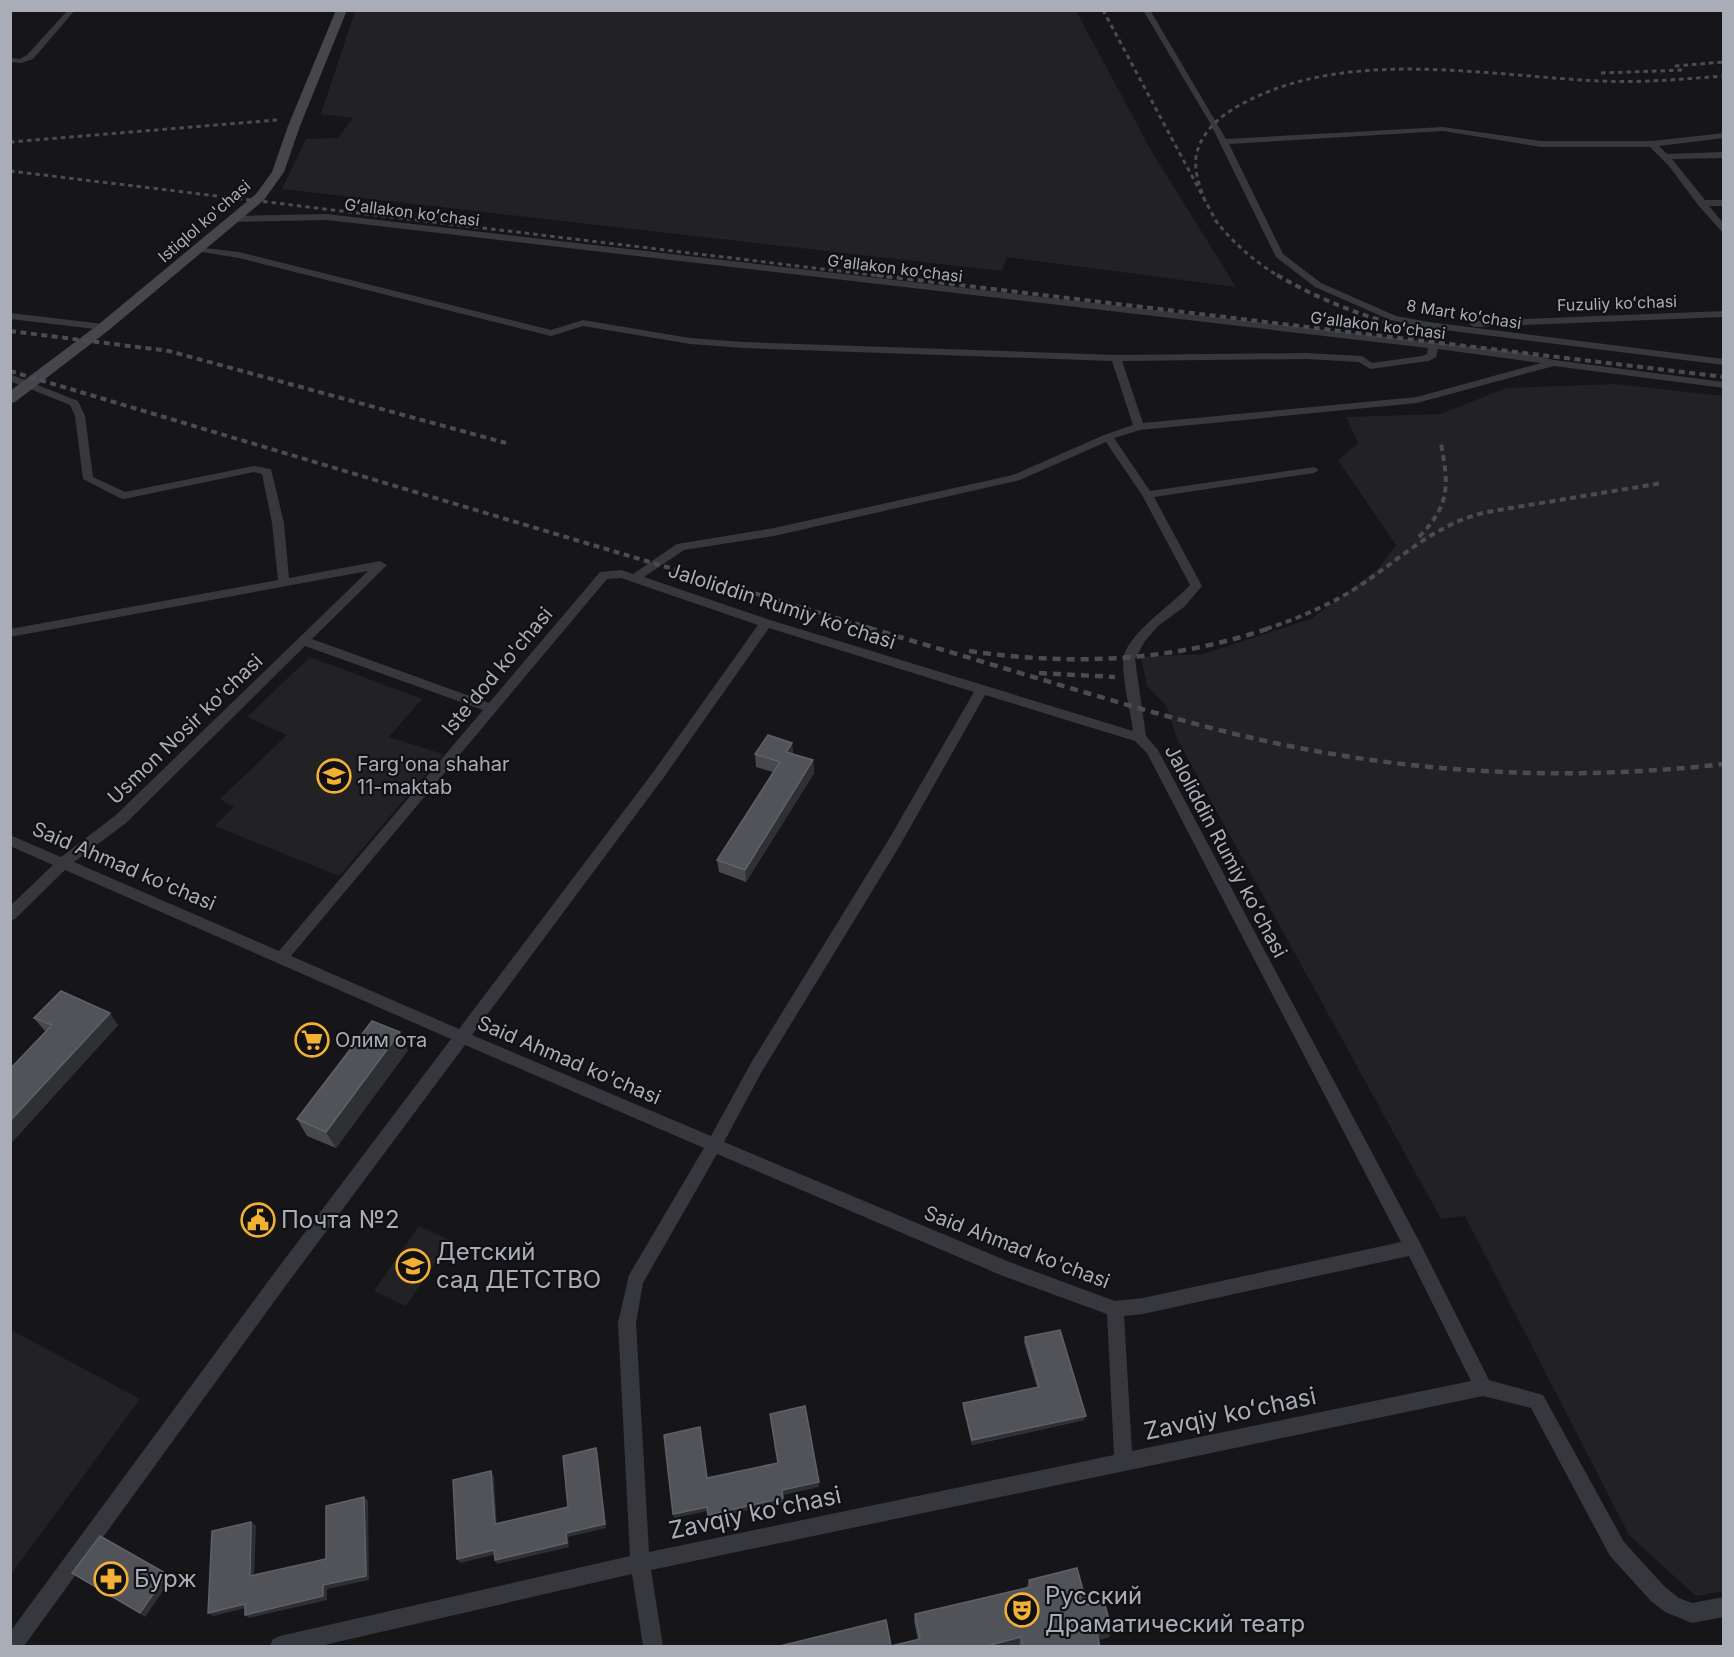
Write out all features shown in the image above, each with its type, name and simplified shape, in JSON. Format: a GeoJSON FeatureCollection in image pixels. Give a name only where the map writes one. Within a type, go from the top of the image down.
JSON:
{"type":"FeatureCollection","features":[{"type":"Feature","properties":{"kind":"main road","name":"Istiqlol ko'chasi"},"geometry":{"type":"LineString","coordinates":[[10,399],[104,327],[260,197],[278,172],[294,126],[342,10]]}},
{"type":"Feature","properties":{"kind":"street"},"geometry":{"type":"LineString","coordinates":[[10,60],[21,61],[30,57],[72,10]]}},
{"type":"Feature","properties":{"kind":"street","name":"8 Mart koʻchasi"},"geometry":{"type":"LineString","coordinates":[[1146,10],[1214,123],[1280,255],[1318,285],[1393,318],[1439,326],[1724,362]]}},
{"type":"Feature","properties":{"kind":"street"},"geometry":{"type":"LineString","coordinates":[[1222,142],[1443,129],[1492,135],[1535,144],[1652,144],[1724,135]]}},
{"type":"Feature","properties":{"kind":"street"},"geometry":{"type":"LineString","coordinates":[[1652,144],[1682,174],[1701,203],[1724,231]]}},
{"type":"Feature","properties":{"kind":"street"},"geometry":{"type":"LineString","coordinates":[[1666,157],[1724,155]]}},
{"type":"Feature","properties":{"kind":"street"},"geometry":{"type":"LineString","coordinates":[[1701,203],[1724,203]]}},
{"type":"Feature","properties":{"kind":"street","name":"Gʻallakon koʻchasi"},"geometry":{"type":"LineString","coordinates":[[232,219],[327,217],[1524,356],[1554,363],[1724,385]]}},
{"type":"Feature","properties":{"kind":"street"},"geometry":{"type":"LineString","coordinates":[[199,249],[239,255],[551,333],[583,322],[690,341],[744,345],[1116,358],[1306,356],[1360,359],[1367,366],[1425,359],[1432,355],[1433,347]]}},
{"type":"Feature","properties":{"kind":"street","name":"Fuzuliy koʻchasi"},"geometry":{"type":"LineString","coordinates":[[1439,326],[1724,314]]}},
{"type":"Feature","properties":{"kind":"street"},"geometry":{"type":"LineString","coordinates":[[10,316],[104,327]]}},
{"type":"Feature","properties":{"kind":"street"},"geometry":{"type":"LineString","coordinates":[[1116,358],[1139,427]]}},
{"type":"Feature","properties":{"kind":"street"},"geometry":{"type":"LineString","coordinates":[[635,578],[681,547],[774,532],[1016,478],[1108,437],[1139,427],[1417,400],[1543,368],[1554,363]]}},
{"type":"Feature","properties":{"kind":"street"},"geometry":{"type":"LineString","coordinates":[[10,377],[74,403],[80,416],[88,479],[119,495],[254,469],[267,471],[278,523],[284,584],[10,633]]}},
{"type":"Feature","properties":{"kind":"street"},"geometry":{"type":"LineString","coordinates":[[1108,437],[1147,495],[1196,586],[1180,604],[1154,623],[1140,639],[1129,659],[1140,738]]}},
{"type":"Feature","properties":{"kind":"street"},"geometry":{"type":"LineString","coordinates":[[1147,495],[1314,470]]}},
{"type":"Feature","properties":{"kind":"street","name":"Usmon Nosir ko'chasi"},"geometry":{"type":"LineString","coordinates":[[10,915],[64,862],[121,819],[381,565],[284,584]]}},
{"type":"Feature","properties":{"kind":"street","name":"Jaloliddin Rumiy koʻchasi"},"geometry":{"type":"LineString","coordinates":[[604,575],[621,574],[635,578],[766,623],[981,691],[1140,738],[1152,750],[1413,1247],[1483,1387]]}},
{"type":"Feature","properties":{"kind":"street","name":"Iste'dod ko'chasi"},"geometry":{"type":"LineString","coordinates":[[281,958],[604,575]]}},
{"type":"Feature","properties":{"kind":"street"},"geometry":{"type":"LineString","coordinates":[[12,1647],[278,1282],[686,737],[723,681],[766,623]]}},
{"type":"Feature","properties":{"kind":"street"},"geometry":{"type":"LineString","coordinates":[[304,641],[491,708]]}},
{"type":"Feature","properties":{"kind":"street"},"geometry":{"type":"LineString","coordinates":[[653,1647],[640,1563],[627,1323],[635,1281],[756,1068],[894,843],[981,691]]}},
{"type":"Feature","properties":{"kind":"street","name":"Said Ahmad ko'chasi"},"geometry":{"type":"LineString","coordinates":[[10,840],[714,1145],[1009,1270],[1115,1309]]}},
{"type":"Feature","properties":{"kind":"street"},"geometry":{"type":"LineString","coordinates":[[1124,1462],[1115,1309],[1143,1306],[1413,1247]]}},
{"type":"Feature","properties":{"kind":"street","name":"Zavqiy koʻchasi"},"geometry":{"type":"LineString","coordinates":[[280,1647],[640,1563],[1483,1387],[1537,1401],[1617,1549],[1658,1594],[1672,1605],[1692,1613],[1724,1607]]}},
{"type":"Feature","properties":{"kind":"shaded area"},"geometry":{"type":"Polygon","coordinates":[[[355,11],[1076,11],[1152,152],[1236,287],[1007,257],[1002,271],[282,189],[306,139],[338,138],[353,118],[321,114],[355,11]]]}},
{"type":"Feature","properties":{"kind":"shaded area"},"geometry":{"type":"Polygon","coordinates":[[[1616,384],[1723,396],[1724,1591],[1696,1596],[1629,1535],[1465,1216],[1441,1219],[1177,739],[1167,707],[1147,686],[1141,657],[1203,654],[1311,619],[1379,568],[1396,545],[1338,460],[1358,443],[1346,417],[1441,414],[1506,388],[1616,384]]]}},
{"type":"Feature","properties":{"kind":"shaded area","name":"Farg'ona shahar 11-maktab"},"geometry":{"type":"Polygon","coordinates":[[[310,657],[422,699],[389,737],[443,754],[339,876],[215,826],[234,807],[220,799],[287,735],[247,717],[310,657]]]}},
{"type":"Feature","properties":{"kind":"shaded area","name":"Детский сад ДЕТСТВО"},"geometry":{"type":"Polygon","coordinates":[[[419,1226],[450,1240],[406,1306],[374,1291],[419,1226]]]}},
{"type":"Feature","properties":{"kind":"shaded area"},"geometry":{"type":"Polygon","coordinates":[[[11,1330],[140,1399],[11,1574],[11,1330]]]}},
{"type":"Feature","properties":{"kind":"building"},"geometry":{"type":"Polygon","coordinates":[[[768,735],[792,743],[786,752],[813,760],[745,870],[717,860],[780,762],[755,754],[768,735]]]}},
{"type":"Feature","properties":{"kind":"building"},"geometry":{"type":"Polygon","coordinates":[[[61,991],[110,1013],[10,1121],[10,1069],[52,1025],[34,1018],[61,991]]]}},
{"type":"Feature","properties":{"kind":"building"},"geometry":{"type":"Polygon","coordinates":[[[372,1021],[400,1032],[326,1132],[297,1119],[372,1021]]]}},
{"type":"Feature","properties":{"kind":"building"},"geometry":{"type":"Polygon","coordinates":[[[1060,1330],[1086,1416],[972,1440],[963,1403],[1039,1387],[1025,1337],[1060,1330]]]}},
{"type":"Feature","properties":{"kind":"building"},"geometry":{"type":"Polygon","coordinates":[[[805,1406],[819,1482],[782,1490],[783,1498],[708,1515],[707,1507],[673,1514],[664,1435],[700,1427],[707,1478],[778,1463],[770,1414],[805,1406]]]}},
{"type":"Feature","properties":{"kind":"building"},"geometry":{"type":"Polygon","coordinates":[[[596,1448],[605,1524],[566,1533],[567,1543],[495,1560],[494,1550],[457,1559],[453,1480],[491,1471],[495,1524],[568,1507],[563,1456],[596,1448]]]}},
{"type":"Feature","properties":{"kind":"building"},"geometry":{"type":"Polygon","coordinates":[[[364,1497],[366,1576],[323,1585],[323,1596],[245,1615],[245,1604],[208,1613],[212,1531],[251,1522],[250,1576],[326,1559],[326,1506],[364,1497]]]}},
{"type":"Feature","properties":{"kind":"building"},"geometry":{"type":"Polygon","coordinates":[[[100,1536],[167,1574],[140,1613],[72,1573],[100,1536]]]}},
{"type":"Feature","properties":{"kind":"building","name":"Русский Драматический театр"},"geometry":{"type":"Polygon","coordinates":[[[1077,1568],[1087,1605],[1104,1601],[1112,1631],[1097,1634],[1100,1647],[1023,1647],[1021,1637],[983,1647],[776,1647],[886,1620],[891,1646],[920,1639],[915,1614],[1031,1587],[1029,1580],[1077,1568]]]}},
{"type":"Feature","properties":{"kind":"railway"},"geometry":{"type":"LineString","coordinates":[[1103,10],[1204,199]]}},
{"type":"Feature","properties":{"kind":"railway"},"geometry":{"type":"LineString","coordinates":[[1675,66],[1724,62]]}},
{"type":"Feature","properties":{"kind":"railway"},"geometry":{"type":"LineString","coordinates":[[1204,199],[1199,185],[1196,157],[1198,148],[1211,127],[1238,106],[1279,87],[1323,76],[1369,70],[1416,69],[1616,81],[1724,76]]}},
{"type":"Feature","properties":{"kind":"railway"},"geometry":{"type":"LineString","coordinates":[[1601,73],[1685,70]]}},
{"type":"Feature","properties":{"kind":"railway"},"geometry":{"type":"LineString","coordinates":[[10,142],[277,120]]}},
{"type":"Feature","properties":{"kind":"railway"},"geometry":{"type":"LineString","coordinates":[[10,171],[889,277]]}},
{"type":"Feature","properties":{"kind":"railway"},"geometry":{"type":"LineString","coordinates":[[1204,199],[1216,221],[1230,237],[1245,252],[1277,275]]}},
{"type":"Feature","properties":{"kind":"railway"},"geometry":{"type":"LineString","coordinates":[[876,275],[1724,377]]}},
{"type":"Feature","properties":{"kind":"railway"},"geometry":{"type":"LineString","coordinates":[[1277,275],[1355,312],[1439,335]]}},
{"type":"Feature","properties":{"kind":"railway"},"geometry":{"type":"LineString","coordinates":[[10,331],[169,351],[506,443]]}},
{"type":"Feature","properties":{"kind":"railway"},"geometry":{"type":"LineString","coordinates":[[10,371],[874,629]]}},
{"type":"Feature","properties":{"kind":"railway"},"geometry":{"type":"LineString","coordinates":[[1419,537],[1437,515],[1445,494],[1446,483],[1441,444]]}},
{"type":"Feature","properties":{"kind":"railway"},"geometry":{"type":"LineString","coordinates":[[1266,629],[1339,598],[1436,533],[1469,517],[1487,512],[1662,483]]}},
{"type":"Feature","properties":{"kind":"railway"},"geometry":{"type":"LineString","coordinates":[[869,628],[1193,723],[1293,747],[1377,761],[1426,767],[1525,773],[1624,772],[1724,764]]}},
{"type":"Feature","properties":{"kind":"railway"},"geometry":{"type":"LineString","coordinates":[[969,651],[1046,659],[1121,658],[1195,648],[1270,628]]}},
{"type":"Feature","properties":{"kind":"railway"},"geometry":{"type":"LineString","coordinates":[[1039,673],[1115,677]]}},
{"type":"Feature","properties":{"kind":"place","name":"Farg'ona shahar 11-maktab"},"geometry":{"type":"Point","coordinates":[334,776]}},
{"type":"Feature","properties":{"kind":"place","name":"Олим ота"},"geometry":{"type":"Point","coordinates":[312,1040]}},
{"type":"Feature","properties":{"kind":"place","name":"Почта №2"},"geometry":{"type":"Point","coordinates":[258,1220]}},
{"type":"Feature","properties":{"kind":"place","name":"Детский сад ДЕТСТВО"},"geometry":{"type":"Point","coordinates":[413,1266]}},
{"type":"Feature","properties":{"kind":"place","name":"Бурж"},"geometry":{"type":"Point","coordinates":[111,1579]}},
{"type":"Feature","properties":{"kind":"place","name":"Русский Драматический театр"},"geometry":{"type":"Point","coordinates":[1022,1610]}}]}
